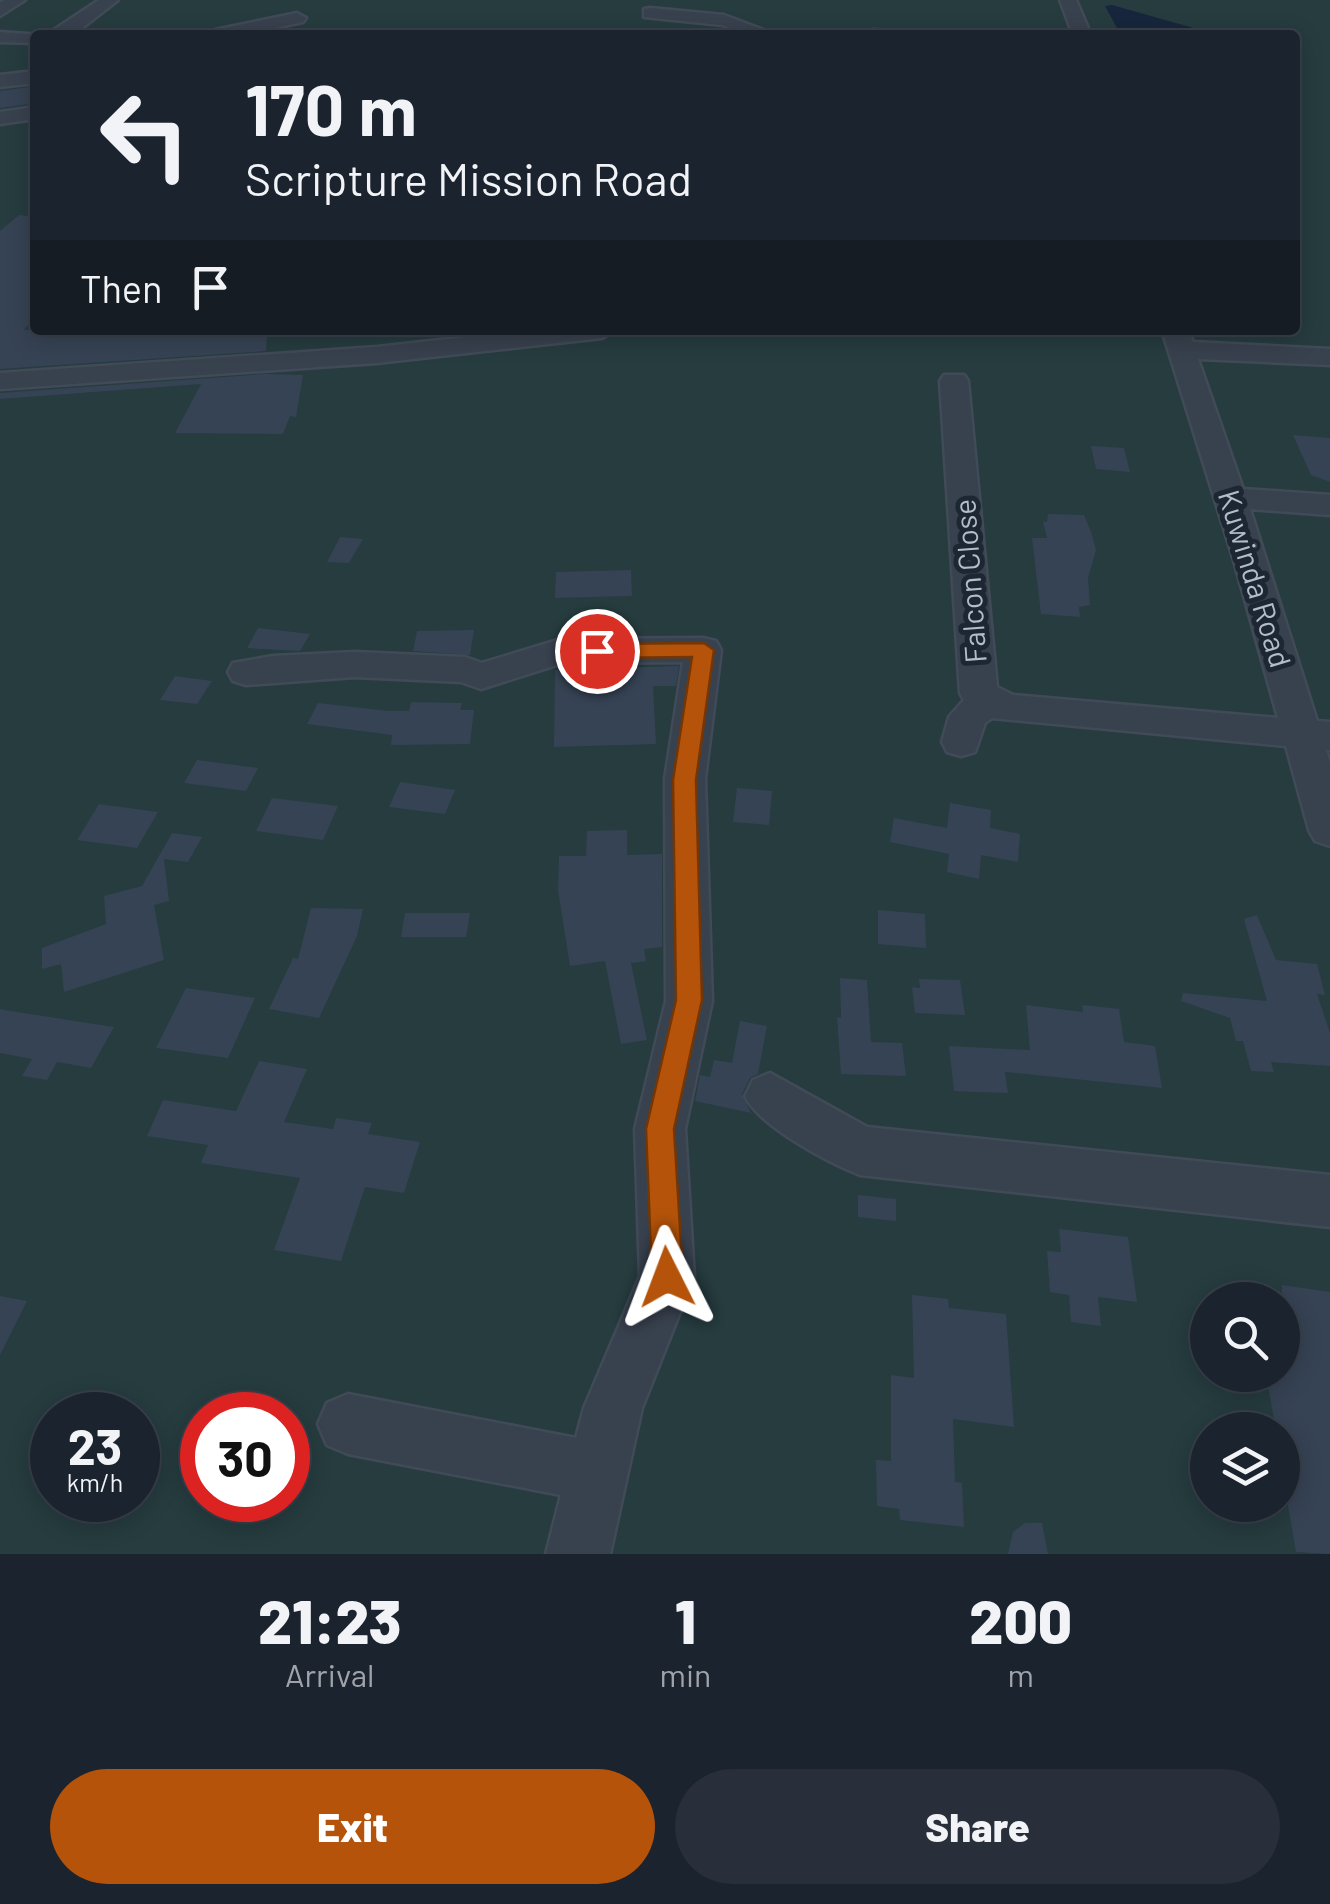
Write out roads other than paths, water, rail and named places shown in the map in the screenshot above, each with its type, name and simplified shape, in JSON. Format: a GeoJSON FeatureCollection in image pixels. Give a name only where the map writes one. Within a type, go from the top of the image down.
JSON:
{"type":"FeatureCollection","features":[{"type":"Feature","properties":{"kind":"street"},"geometry":{"type":"LineString","coordinates":[[69,30],[110,0]]}},
{"type":"Feature","properties":{"kind":"street"},"geometry":{"type":"LineString","coordinates":[[1068,0],[1080,30]]}},
{"type":"Feature","properties":{"kind":"street"},"geometry":{"type":"LineString","coordinates":[[219,30],[222,20],[278,7]]}},
{"type":"Feature","properties":{"kind":"street"},"geometry":{"type":"LineString","coordinates":[[650,13],[724,20],[753,30]]}},
{"type":"Feature","properties":{"kind":"street"},"geometry":{"type":"LineString","coordinates":[[238,30],[297,18]]}},
{"type":"Feature","properties":{"kind":"street"},"geometry":{"type":"LineString","coordinates":[[0,37],[30,38]]}},
{"type":"Feature","properties":{"kind":"street"},"geometry":{"type":"LineString","coordinates":[[0,81],[30,77]]}},
{"type":"Feature","properties":{"kind":"street"},"geometry":{"type":"LineString","coordinates":[[0,118],[30,114]]}},
{"type":"Feature","properties":{"kind":"street"},"geometry":{"type":"LineString","coordinates":[[0,382],[377,356],[559,335]]}},
{"type":"Feature","properties":{"kind":"street"},"geometry":{"type":"LineString","coordinates":[[1178,340],[1330,356]]}},
{"type":"Feature","properties":{"kind":"street","name":"Kuwinda Road"},"geometry":{"type":"LineString","coordinates":[[1178,340],[1229,498],[1316,735],[1330,830]]}},
{"type":"Feature","properties":{"kind":"street","name":"Falcon Close"},"geometry":{"type":"LineString","coordinates":[[954,381],[979,694],[1005,708],[1316,735]]}},
{"type":"Feature","properties":{"kind":"street"},"geometry":{"type":"LineString","coordinates":[[1229,498],[1330,505]]}},
{"type":"Feature","properties":{"kind":"street"},"geometry":{"type":"LineString","coordinates":[[246,672],[295,664],[358,663],[465,670],[481,676],[562,652],[704,650],[685,780],[689,1000],[660,1129],[667,1277],[614,1408],[578,1554]]}},
{"type":"Feature","properties":{"kind":"street"},"geometry":{"type":"LineString","coordinates":[[962,742],[968,717],[988,701]]}},
{"type":"Feature","properties":{"kind":"street"},"geometry":{"type":"LineString","coordinates":[[770,1096],[860,1151],[1330,1201]]}},
{"type":"Feature","properties":{"kind":"street"},"geometry":{"type":"LineString","coordinates":[[348,1424],[598,1472]]}},
{"type":"Feature","properties":{"kind":"water"},"geometry":{"type":"Polygon","coordinates":[[[1112,5],[1200,30],[1118,30],[1105,6],[1112,5]]]}}]}
